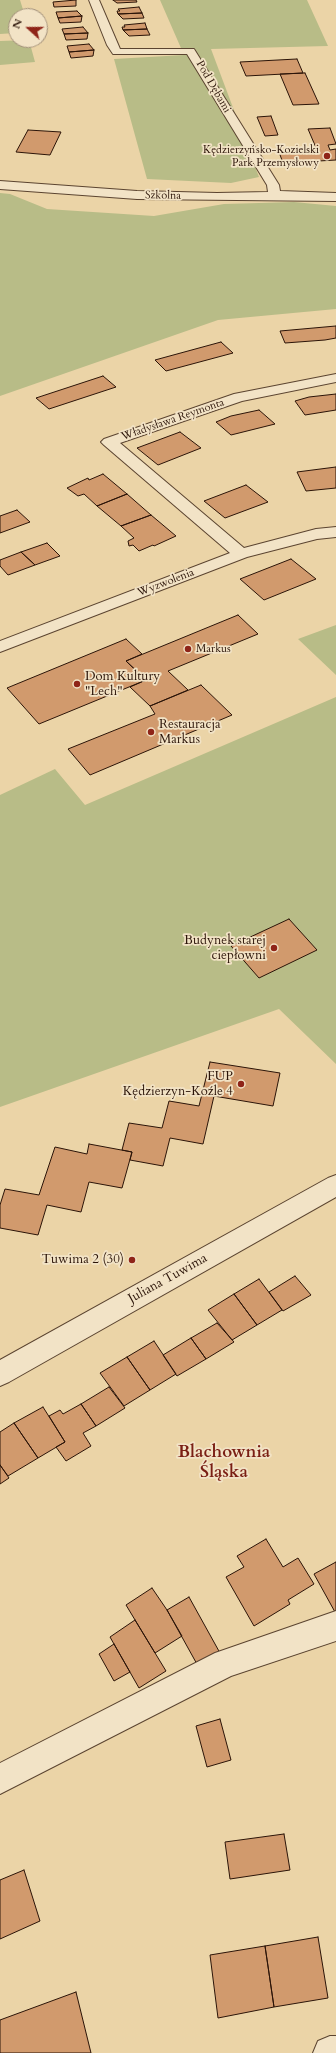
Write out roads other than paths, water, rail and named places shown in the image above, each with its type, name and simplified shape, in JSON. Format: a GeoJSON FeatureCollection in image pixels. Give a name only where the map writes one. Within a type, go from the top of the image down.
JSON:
{"type":"FeatureCollection","features":[{"type":"Feature","properties":{"kind":"street","name":"Pod Dębami"},"geometry":{"type":"LineString","coordinates":[[94,0],[112,46],[117,52],[190,51],[273,185],[275,194]]}},
{"type":"Feature","properties":{"kind":"street","name":"Szkolna"},"geometry":{"type":"LineString","coordinates":[[0,185],[137,195],[217,197],[275,194],[333,195]]}},
{"type":"Feature","properties":{"kind":"street","name":"Władysława Reymonta"},"geometry":{"type":"LineString","coordinates":[[241,554],[109,442],[239,397],[336,378]]}},
{"type":"Feature","properties":{"kind":"street","name":"Wyzwolenia"},"geometry":{"type":"LineString","coordinates":[[0,647],[241,554],[316,534],[336,532]]}},
{"type":"Feature","properties":{"kind":"street","name":"Juliana Tuwima"},"geometry":{"type":"LineString","coordinates":[[0,1374],[336,1185]]}},
{"type":"Feature","properties":{"kind":"street"},"geometry":{"type":"LineString","coordinates":[[0,1779],[225,1663],[336,1626]]}},
{"type":"Feature","properties":{"kind":"street"},"geometry":{"type":"LineString","coordinates":[[330,2053],[336,2053]]}},
{"type":"Feature","properties":{"kind":"place","name":"Kędzierzyńsko-Kozielski Park Przemysłowy"},"geometry":{"type":"Point","coordinates":[327,156]}},
{"type":"Feature","properties":{"kind":"place","name":"Markus"},"geometry":{"type":"Point","coordinates":[188,649]}},
{"type":"Feature","properties":{"kind":"place","name":"Dom Kultury \"Lech\""},"geometry":{"type":"Point","coordinates":[77,684]}},
{"type":"Feature","properties":{"kind":"place","name":"Restauracja Markus"},"geometry":{"type":"Point","coordinates":[151,732]}},
{"type":"Feature","properties":{"kind":"place","name":"Budynek starej ciepłowni"},"geometry":{"type":"Point","coordinates":[274,948]}},
{"type":"Feature","properties":{"kind":"place","name":"FUP Kędzierzyn-Koźle 4"},"geometry":{"type":"Point","coordinates":[241,1084]}},
{"type":"Feature","properties":{"kind":"place","name":"Tuwima 2 (30)"},"geometry":{"type":"Point","coordinates":[132,1260]}},
{"type":"Feature","properties":{"kind":"district","name":"Blachownia Śląska"},"geometry":{"type":"Point","coordinates":[224,1463]}}]}
